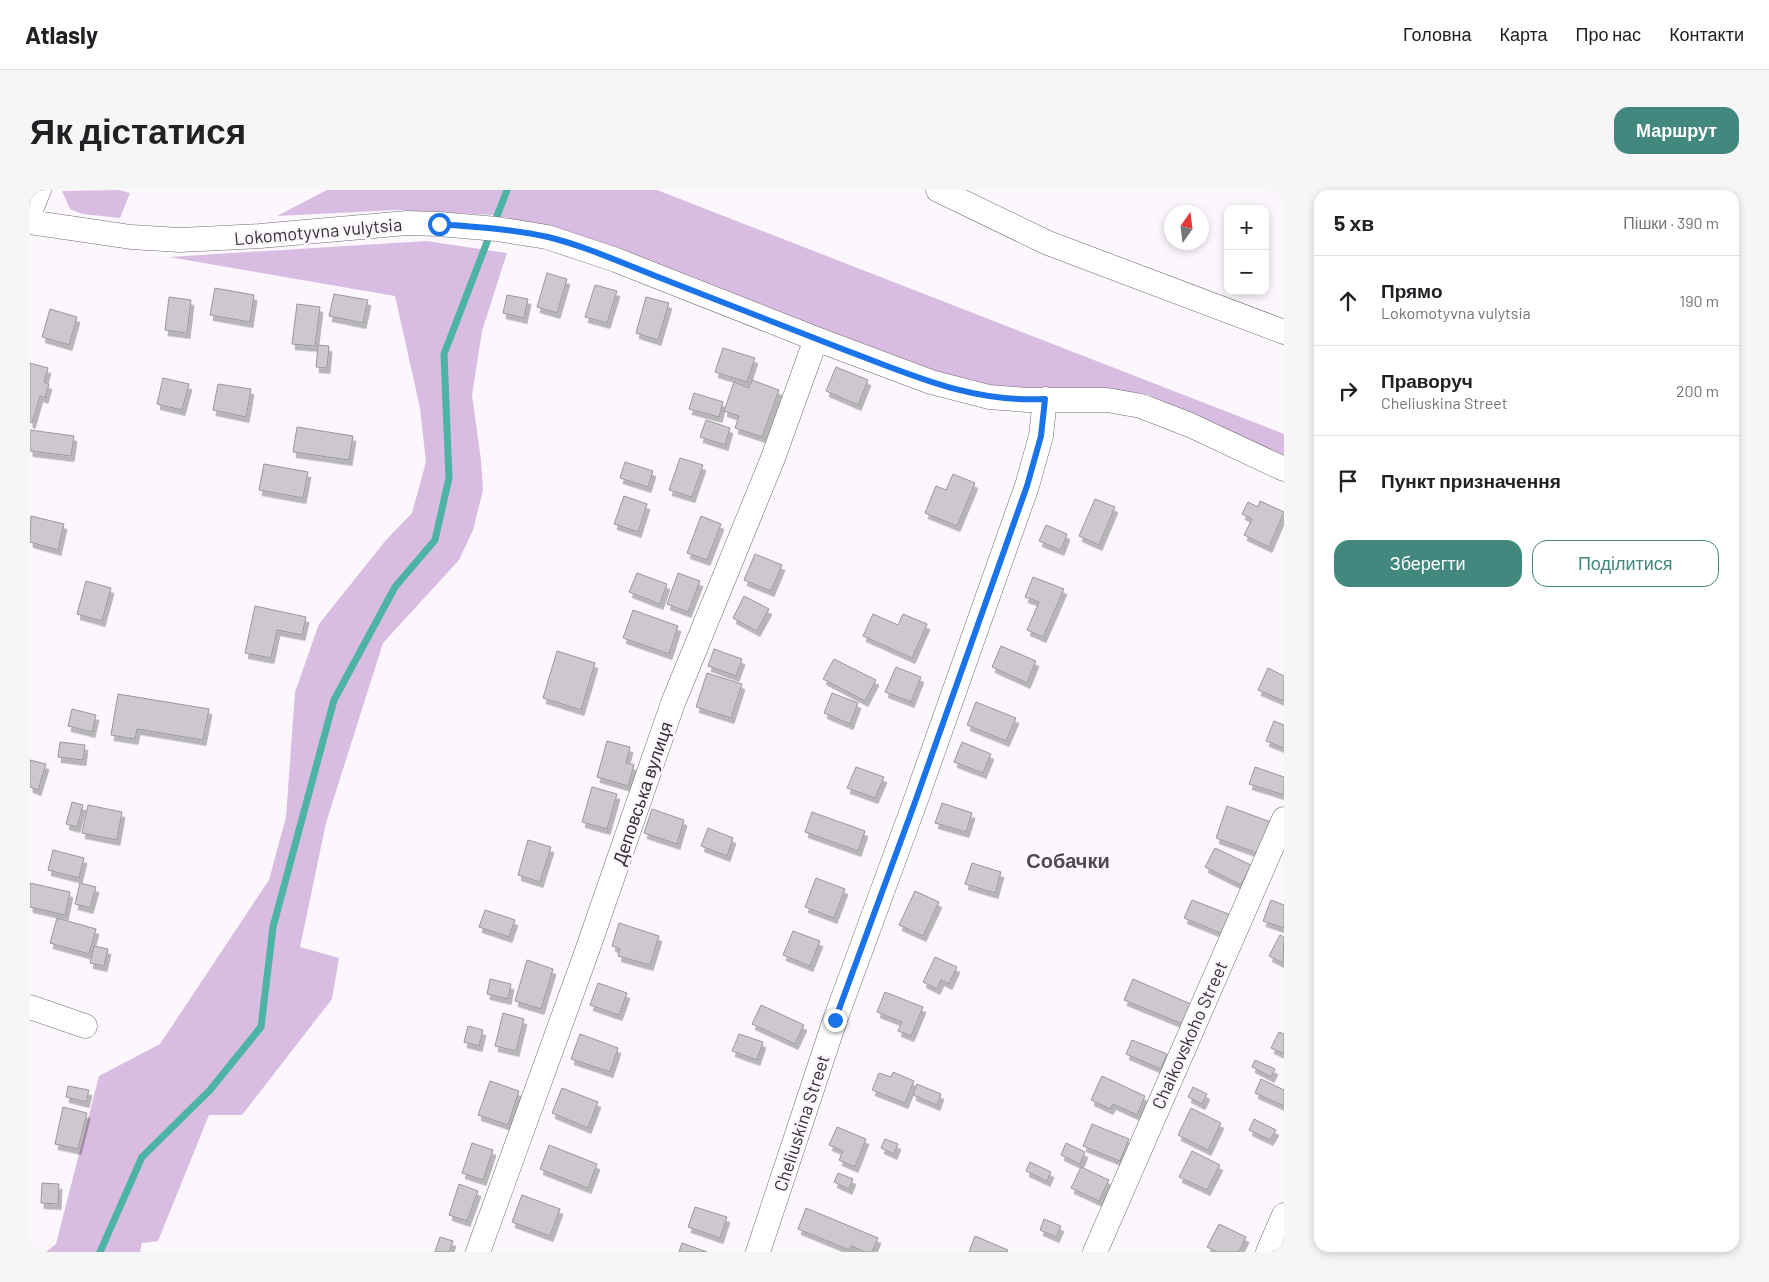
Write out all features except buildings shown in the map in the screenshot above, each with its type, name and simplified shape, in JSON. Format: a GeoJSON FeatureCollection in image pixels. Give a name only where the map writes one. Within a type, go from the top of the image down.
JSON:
{"type":"FeatureCollection","features":[{"type":"Feature","properties":{"kind":"street"},"geometry":{"type":"LineString","coordinates":[[938,190],[1048,243],[1284,332]]}},
{"type":"Feature","properties":{"kind":"street","name":"Lokomotyvna vulytsia"},"geometry":{"type":"LineString","coordinates":[[33,205],[131,237],[180,240],[260,236],[407,223],[523,232],[548,237],[616,260],[931,382],[972,394],[1010,399],[1107,400],[1141,406],[1190,425],[1284,469]]}},
{"type":"Feature","properties":{"kind":"street","name":"Деповська вулиця"},"geometry":{"type":"LineString","coordinates":[[478,1252],[584,960],[673,703],[773,458],[816,339]]}},
{"type":"Feature","properties":{"kind":"street","name":"Cheliuskina Street"},"geometry":{"type":"LineString","coordinates":[[758,1252],[835,1020],[911,814],[1027,486],[1041,436],[1045,399]]}},
{"type":"Feature","properties":{"kind":"street","name":"Chaikovskoho Street"},"geometry":{"type":"LineString","coordinates":[[1095,1252],[1284,819]]}},
{"type":"Feature","properties":{"kind":"street"},"geometry":{"type":"LineString","coordinates":[[30,1007],[85,1026]]}},
{"type":"Feature","properties":{"kind":"street"},"geometry":{"type":"LineString","coordinates":[[1268,1252],[1284,1215]]}},
{"type":"Feature","properties":{"kind":"shaded area"},"geometry":{"type":"Polygon","coordinates":[[[119,190],[130,193],[120,218],[82,214],[70,209],[62,191],[119,190]]]}},
{"type":"Feature","properties":{"kind":"shaded area"},"geometry":{"type":"Polygon","coordinates":[[[327,190],[657,190],[1284,434],[1284,457],[1147,394],[1108,390],[988,388],[932,374],[543,226],[494,215],[396,210],[277,216],[327,190]]]}},
{"type":"Feature","properties":{"kind":"shaded area"},"geometry":{"type":"Polygon","coordinates":[[[426,241],[507,253],[482,331],[472,395],[483,490],[473,530],[459,560],[383,643],[326,823],[300,947],[339,958],[332,999],[242,1115],[209,1115],[158,1241],[142,1243],[140,1252],[46,1252],[56,1244],[99,1076],[160,1044],[269,880],[286,817],[295,692],[319,624],[386,540],[412,513],[426,462],[420,408],[395,296],[169,257],[426,241]]]}},
{"type":"Feature","properties":{"kind":"waterway"},"geometry":{"type":"LineString","coordinates":[[100,1252],[142,1157],[210,1090],[261,1027],[273,927],[334,700],[395,587],[435,540],[449,478],[444,354],[507,190]]}},
{"type":"Feature","properties":{"kind":"district","name":"Собачки"},"geometry":{"type":"Point","coordinates":[1068,860]}},
{"type":"Feature","properties":{"kind":"route"},"geometry":{"type":"LineString","coordinates":[[439,224],[523,232],[548,237],[616,260],[931,382],[989,397],[1027,400],[1045,399],[1041,436],[1027,486],[914,805],[835,1020]]}}]}
